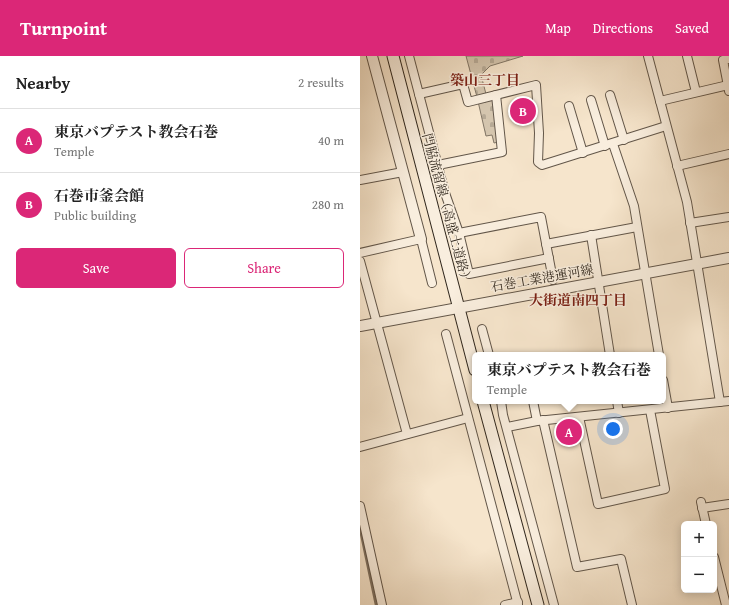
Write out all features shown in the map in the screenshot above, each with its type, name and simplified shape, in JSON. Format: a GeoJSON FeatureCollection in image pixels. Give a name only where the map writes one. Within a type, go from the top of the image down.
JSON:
{"type":"FeatureCollection","features":[{"type":"Feature","properties":{"kind":"main road","name":"門脇流留線（高盛土道路）"},"geometry":{"type":"LineString","coordinates":[[393,56],[472,359]]}},
{"type":"Feature","properties":{"kind":"main road"},"geometry":{"type":"LineString","coordinates":[[484,404],[538,605]]}},
{"type":"Feature","properties":{"kind":"street"},"geometry":{"type":"LineString","coordinates":[[372,56],[432,283]]}},
{"type":"Feature","properties":{"kind":"street"},"geometry":{"type":"LineString","coordinates":[[409,56],[445,193],[459,233],[469,274],[549,258]]}},
{"type":"Feature","properties":{"kind":"street"},"geometry":{"type":"LineString","coordinates":[[507,427],[540,421],[725,402],[697,264],[687,202],[648,56]]}},
{"type":"Feature","properties":{"kind":"street"},"geometry":{"type":"LineString","coordinates":[[687,56],[696,92]]}},
{"type":"Feature","properties":{"kind":"street"},"geometry":{"type":"LineString","coordinates":[[660,101],[696,92],[729,88],[723,60],[729,59]]}},
{"type":"Feature","properties":{"kind":"street"},"geometry":{"type":"LineString","coordinates":[[419,94],[464,84],[468,102],[536,85],[539,133],[538,162],[542,165],[614,144],[666,126]]}},
{"type":"Feature","properties":{"kind":"street"},"geometry":{"type":"LineString","coordinates":[[438,165],[502,152],[496,95]]}},
{"type":"Feature","properties":{"kind":"street"},"geometry":{"type":"LineString","coordinates":[[610,96],[624,140]]}},
{"type":"Feature","properties":{"kind":"street"},"geometry":{"type":"LineString","coordinates":[[591,100],[605,146]]}},
{"type":"Feature","properties":{"kind":"street"},"geometry":{"type":"LineString","coordinates":[[569,106],[583,153]]}},
{"type":"Feature","properties":{"kind":"street"},"geometry":{"type":"LineString","coordinates":[[614,144],[634,206],[658,352]]}},
{"type":"Feature","properties":{"kind":"street"},"geometry":{"type":"LineString","coordinates":[[677,166],[729,154]]}},
{"type":"Feature","properties":{"kind":"street"},"geometry":{"type":"LineString","coordinates":[[360,180],[403,172]]}},
{"type":"Feature","properties":{"kind":"street"},"geometry":{"type":"LineString","coordinates":[[459,233],[542,217],[553,280]]}},
{"type":"Feature","properties":{"kind":"street"},"geometry":{"type":"LineString","coordinates":[[690,223],[729,217]]}},
{"type":"Feature","properties":{"kind":"street"},"geometry":{"type":"LineString","coordinates":[[546,244],[637,227]]}},
{"type":"Feature","properties":{"kind":"street"},"geometry":{"type":"LineString","coordinates":[[590,235],[610,352]]}},
{"type":"Feature","properties":{"kind":"street"},"geometry":{"type":"LineString","coordinates":[[360,253],[421,240]]}},
{"type":"Feature","properties":{"kind":"street","name":"石巻工業港運河線"},"geometry":{"type":"LineString","coordinates":[[360,326],[729,258]]}},
{"type":"Feature","properties":{"kind":"street"},"geometry":{"type":"LineString","coordinates":[[360,261],[407,434]]}},
{"type":"Feature","properties":{"kind":"street"},"geometry":{"type":"LineString","coordinates":[[482,329],[488,352]]}},
{"type":"Feature","properties":{"kind":"street"},"geometry":{"type":"LineString","coordinates":[[446,334],[518,604],[505,605]]}},
{"type":"Feature","properties":{"kind":"street"},"geometry":{"type":"LineString","coordinates":[[666,397],[668,408]]}},
{"type":"Feature","properties":{"kind":"street"},"geometry":{"type":"LineString","coordinates":[[502,404],[554,605]]}},
{"type":"Feature","properties":{"kind":"street"},"geometry":{"type":"LineString","coordinates":[[534,404],[540,421],[577,567],[621,558],[632,605]]}},
{"type":"Feature","properties":{"kind":"street"},"geometry":{"type":"LineString","coordinates":[[618,404],[619,413]]}},
{"type":"Feature","properties":{"kind":"street"},"geometry":{"type":"LineString","coordinates":[[579,417],[598,504],[665,489],[650,410]]}},
{"type":"Feature","properties":{"kind":"street"},"geometry":{"type":"LineString","coordinates":[[360,447],[468,418]]}},
{"type":"Feature","properties":{"kind":"street"},"geometry":{"type":"LineString","coordinates":[[705,521],[701,505],[729,504]]}},
{"type":"Feature","properties":{"kind":"street"},"geometry":{"type":"LineString","coordinates":[[360,506],[382,605]]}},
{"type":"Feature","properties":{"kind":"street"},"geometry":{"type":"LineString","coordinates":[[714,557],[726,605]]}},
{"type":"Feature","properties":{"kind":"green space"},"geometry":{"type":"Polygon","coordinates":[[[466,56],[523,56],[490,66],[481,75],[486,94],[493,92],[498,142],[494,143],[492,135],[486,136],[466,56]]]}},
{"type":"Feature","properties":{"kind":"waterway"},"geometry":{"type":"LineString","coordinates":[[360,529],[376,605]]}},
{"type":"Feature","properties":{"kind":"place","name":"石巻市釜会館"},"geometry":{"type":"Point","coordinates":[523,111]}},
{"type":"Feature","properties":{"kind":"place","name":"東京バプテスト教会石巻"},"geometry":{"type":"Point","coordinates":[569,432]}},
{"type":"Feature","properties":{"kind":"district","name":"築山三丁目"},"geometry":{"type":"Point","coordinates":[485,80]}},
{"type":"Feature","properties":{"kind":"district","name":"大街道南四丁目"},"geometry":{"type":"Point","coordinates":[578,300]}}]}
